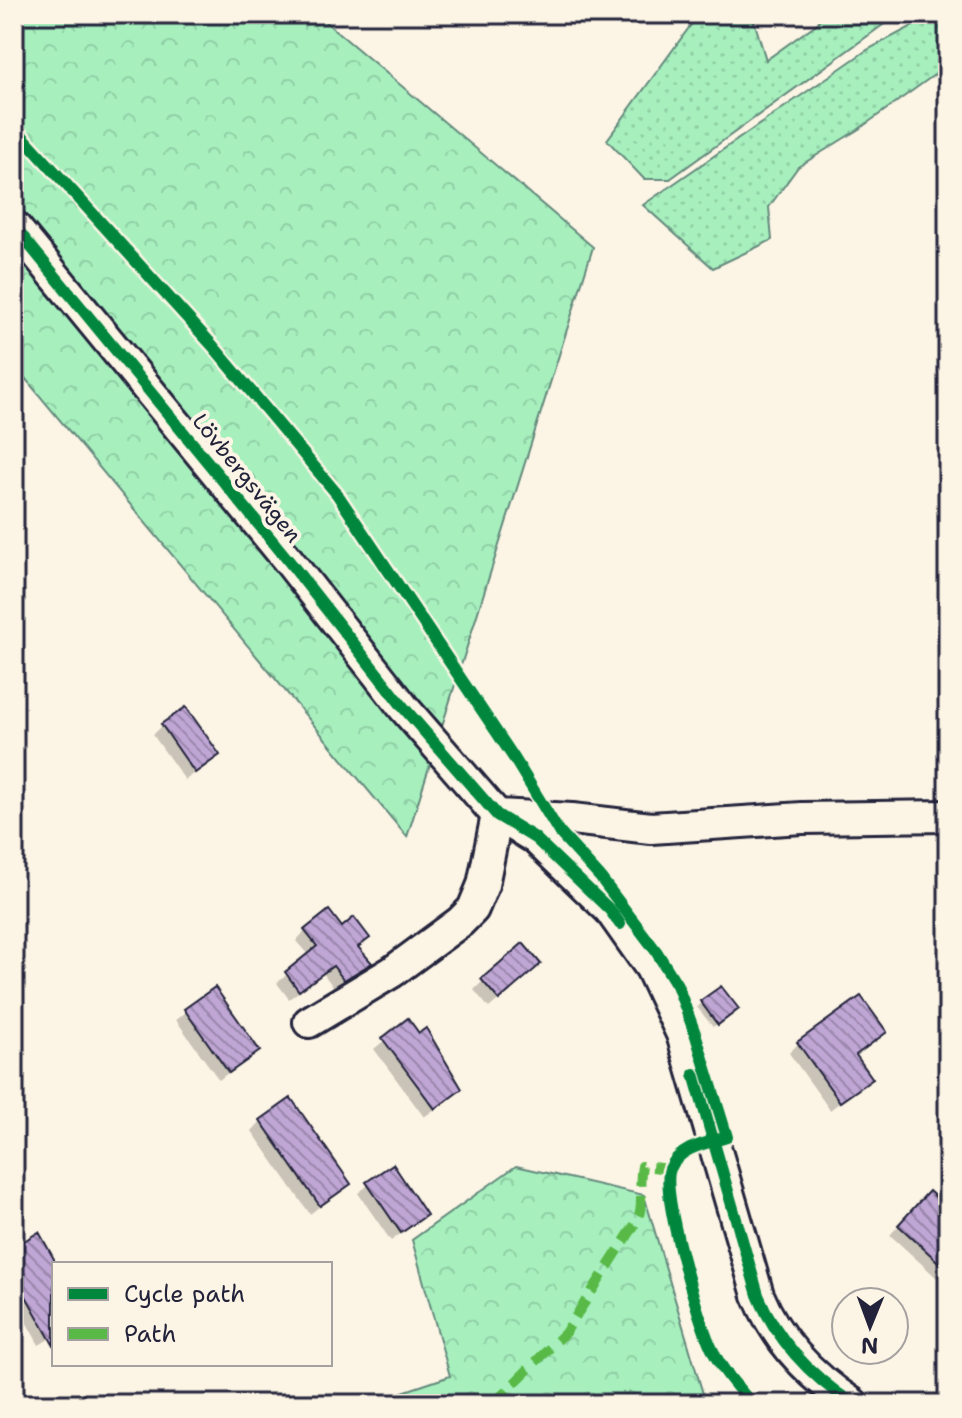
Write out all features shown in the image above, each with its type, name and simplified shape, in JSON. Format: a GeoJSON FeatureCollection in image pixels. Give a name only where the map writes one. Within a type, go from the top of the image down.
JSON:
{"type":"FeatureCollection","features":[{"type":"Feature","properties":{"kind":"street","name":"Lövbergsvägen"},"geometry":{"type":"LineString","coordinates":[[14,226],[288,560],[404,708],[497,815],[535,838],[610,910],[651,968],[682,1034],[758,1295],[767,1316],[790,1349],[813,1373],[853,1404]]}},
{"type":"Feature","properties":{"kind":"street"},"geometry":{"type":"LineString","coordinates":[[309,1022],[392,972],[473,909],[483,885],[497,815],[651,828],[802,818],[948,816]]}},
{"type":"Feature","properties":{"kind":"green space"},"geometry":{"type":"Polygon","coordinates":[[[14,14],[316,14],[593,247],[407,837],[14,365],[14,14]]]}},
{"type":"Feature","properties":{"kind":"green space"},"geometry":{"type":"Polygon","coordinates":[[[699,14],[752,14],[766,60],[819,22],[815,14],[898,14],[670,179],[644,179],[607,140],[699,14]]]}},
{"type":"Feature","properties":{"kind":"green space"},"geometry":{"type":"Polygon","coordinates":[[[935,14],[948,14],[948,65],[859,129],[798,167],[769,207],[772,240],[713,268],[643,205],[867,50],[935,14]]]}},
{"type":"Feature","properties":{"kind":"green space"},"geometry":{"type":"Polygon","coordinates":[[[516,1166],[644,1195],[706,1404],[367,1404],[450,1376],[412,1240],[516,1166]]]}},
{"type":"Feature","properties":{"kind":"building"},"geometry":{"type":"Polygon","coordinates":[[[186,707],[220,755],[195,773],[161,724],[186,707]]]}},
{"type":"Feature","properties":{"kind":"building"},"geometry":{"type":"Polygon","coordinates":[[[329,910],[342,927],[354,917],[370,938],[358,947],[372,963],[344,980],[333,966],[299,991],[285,972],[317,946],[304,930],[329,910]]]}},
{"type":"Feature","properties":{"kind":"building"},"geometry":{"type":"Polygon","coordinates":[[[523,943],[541,964],[499,1000],[481,979],[523,943]]]}},
{"type":"Feature","properties":{"kind":"building"},"geometry":{"type":"Polygon","coordinates":[[[721,986],[739,1009],[718,1025],[700,1001],[721,986]]]}},
{"type":"Feature","properties":{"kind":"building"},"geometry":{"type":"Polygon","coordinates":[[[215,987],[260,1051],[229,1073],[184,1009],[215,987]]]}},
{"type":"Feature","properties":{"kind":"building"},"geometry":{"type":"Polygon","coordinates":[[[861,996],[887,1032],[856,1055],[873,1079],[840,1102],[797,1042],[861,996]]]}},
{"type":"Feature","properties":{"kind":"building"},"geometry":{"type":"Polygon","coordinates":[[[408,1018],[419,1033],[426,1028],[462,1089],[435,1109],[382,1038],[408,1018]]]}},
{"type":"Feature","properties":{"kind":"building"},"geometry":{"type":"Polygon","coordinates":[[[291,1098],[351,1184],[320,1206],[260,1120],[291,1098]]]}},
{"type":"Feature","properties":{"kind":"building"},"geometry":{"type":"Polygon","coordinates":[[[393,1164],[427,1215],[401,1233],[366,1182],[393,1164]]]}},
{"type":"Feature","properties":{"kind":"building"},"geometry":{"type":"Polygon","coordinates":[[[929,1191],[948,1208],[948,1271],[898,1225],[929,1191]]]}},
{"type":"Feature","properties":{"kind":"building"},"geometry":{"type":"Polygon","coordinates":[[[39,1232],[54,1259],[52,1342],[14,1275],[14,1247],[39,1232]]]}},
{"type":"Feature","properties":{"kind":"marked path"},"geometry":{"type":"LineString","coordinates":[[493,1404],[565,1333],[634,1226],[641,1204],[642,1166],[670,1169]]}},
{"type":"Feature","properties":{"kind":"cycle path"},"geometry":{"type":"LineString","coordinates":[[14,127],[213,346],[337,494],[514,758],[559,832],[600,877],[656,951],[677,985],[727,1137],[694,1147],[680,1156],[670,1169],[668,1182],[675,1229],[690,1287],[712,1349],[752,1404]]}},
{"type":"Feature","properties":{"kind":"cycle path"},"geometry":{"type":"LineString","coordinates":[[14,226],[288,560],[404,708],[497,815],[535,838],[610,910],[620,924]]}},
{"type":"Feature","properties":{"kind":"cycle path"},"geometry":{"type":"LineString","coordinates":[[694,1074],[758,1295],[766,1312],[797,1357],[853,1404]]}}]}
